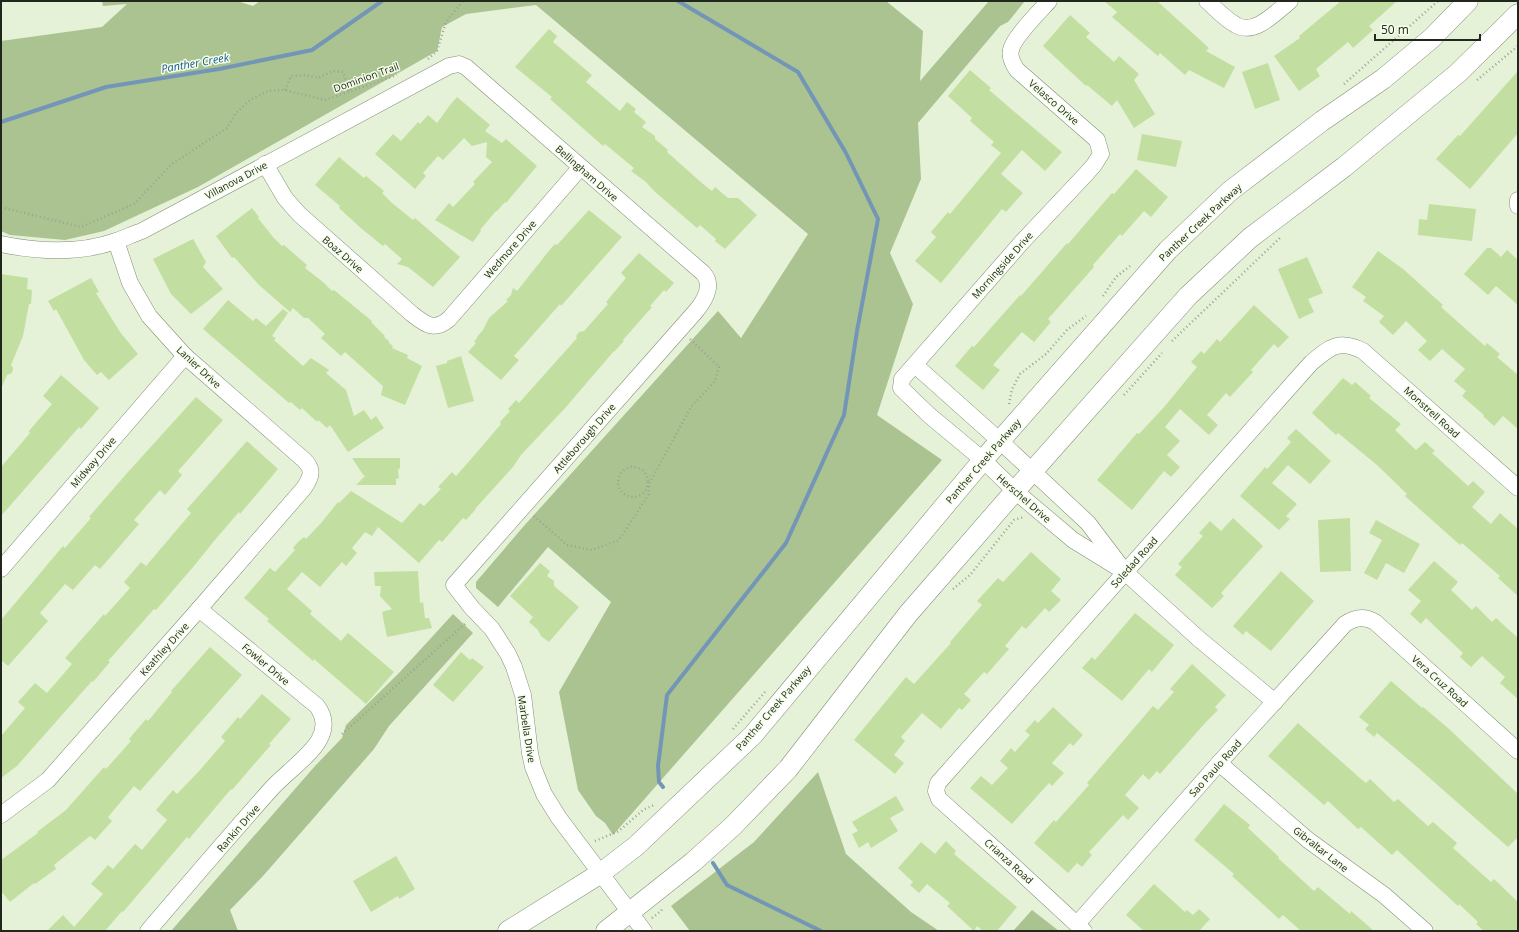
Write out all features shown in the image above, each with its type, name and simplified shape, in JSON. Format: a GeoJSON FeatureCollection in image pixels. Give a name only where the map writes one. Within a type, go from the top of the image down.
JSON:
{"type":"FeatureCollection","features":[{"type":"Feature","properties":{"kind":"main road","name":"Panther Creek Parkway"},"geometry":{"type":"LineString","coordinates":[[508,931],[601,873],[636,846],[753,735],[983,460],[1168,250],[1230,191],[1322,121],[1383,79],[1432,38],[1468,1]]}},
{"type":"Feature","properties":{"kind":"main road"},"geometry":{"type":"LineString","coordinates":[[606,931],[639,924],[669,882],[733,826],[788,769],[908,614],[1014,491],[1188,296],[1250,238],[1344,167],[1458,73],[1518,14]]}},
{"type":"Feature","properties":{"kind":"street","name":"Velasco Drive"},"geometry":{"type":"LineString","coordinates":[[1049,1],[1014,41],[1010,50],[1011,59],[1017,70],[1097,140],[1101,150]]}},
{"type":"Feature","properties":{"kind":"street"},"geometry":{"type":"LineString","coordinates":[[1207,1],[1236,26],[1246,28],[1260,24],[1290,1]]}},
{"type":"Feature","properties":{"kind":"street","name":"Villanova Drive"},"geometry":{"type":"LineString","coordinates":[[1,244],[32,249],[76,250],[116,242],[142,230],[449,66],[459,64]]}},
{"type":"Feature","properties":{"kind":"street","name":"Bellingham Drive"},"geometry":{"type":"LineString","coordinates":[[459,64],[466,67],[580,168],[703,273],[707,278],[708,288]]}},
{"type":"Feature","properties":{"kind":"street","name":"Morningside Drive"},"geometry":{"type":"LineString","coordinates":[[902,379],[1022,242],[1094,165],[1101,150]]}},
{"type":"Feature","properties":{"kind":"street","name":"Boaz Drive"},"geometry":{"type":"LineString","coordinates":[[265,164],[285,198],[310,225],[422,322],[431,326],[437,326]]}},
{"type":"Feature","properties":{"kind":"street","name":"Wedmore Drive"},"geometry":{"type":"LineString","coordinates":[[437,326],[443,324],[457,311],[580,168]]}},
{"type":"Feature","properties":{"kind":"street"},"geometry":{"type":"LineString","coordinates":[[1518,200],[1518,206]]}},
{"type":"Feature","properties":{"kind":"street","name":"Lanier Drive"},"geometry":{"type":"LineString","coordinates":[[116,242],[130,283],[149,316],[185,356],[303,459],[311,469]]}},
{"type":"Feature","properties":{"kind":"street","name":"Attleborough Drive"},"geometry":{"type":"LineString","coordinates":[[454,585],[702,303],[708,288]]}},
{"type":"Feature","properties":{"kind":"street","name":"Monstrell Road"},"geometry":{"type":"LineString","coordinates":[[1342,344],[1356,348],[1369,356],[1518,488]]}},
{"type":"Feature","properties":{"kind":"street","name":"Soledad Road"},"geometry":{"type":"LineString","coordinates":[[936,791],[938,783],[941,779],[1311,363],[1328,349],[1342,344]]}},
{"type":"Feature","properties":{"kind":"street","name":"Midway Drive"},"geometry":{"type":"LineString","coordinates":[[1,569],[185,356]]}},
{"type":"Feature","properties":{"kind":"street","name":"Herschel Drive"},"geometry":{"type":"LineString","coordinates":[[915,365],[1000,441],[1088,523],[1125,572]]}},
{"type":"Feature","properties":{"kind":"street","name":"Herschel Drive"},"geometry":{"type":"LineString","coordinates":[[902,379],[900,384],[904,392],[983,460],[1014,491],[1034,506],[1073,540],[1125,572],[1199,639],[1275,702]]}},
{"type":"Feature","properties":{"kind":"street","name":"Keathley Drive"},"geometry":{"type":"LineString","coordinates":[[1,815],[48,780],[304,488],[310,477],[311,469]]}},
{"type":"Feature","properties":{"kind":"street","name":"Marbella Drive"},"geometry":{"type":"LineString","coordinates":[[454,585],[472,608],[492,629],[508,654],[514,667],[523,695],[530,753],[538,781],[551,806],[639,924]]}},
{"type":"Feature","properties":{"kind":"street","name":"Fowler Drive"},"geometry":{"type":"LineString","coordinates":[[199,609],[317,706],[322,715],[324,724]]}},
{"type":"Feature","properties":{"kind":"street","name":"Sao Paulo Road"},"geometry":{"type":"LineString","coordinates":[[1081,927],[1219,763],[1345,624],[1359,618]]}},
{"type":"Feature","properties":{"kind":"street","name":"Vera Cruz Road"},"geometry":{"type":"LineString","coordinates":[[1359,618],[1365,618],[1375,622],[1518,751]]}},
{"type":"Feature","properties":{"kind":"street","name":"Rankin Drive"},"geometry":{"type":"LineString","coordinates":[[148,931],[273,786],[316,745],[323,733],[324,724]]}},
{"type":"Feature","properties":{"kind":"street","name":"Gibraltar Lane"},"geometry":{"type":"LineString","coordinates":[[1219,763],[1297,831],[1384,895],[1425,931]]}},
{"type":"Feature","properties":{"kind":"street","name":"Crianza Road"},"geometry":{"type":"LineString","coordinates":[[936,791],[939,799],[1081,927]]}},
{"type":"Feature","properties":{"kind":"path"},"geometry":{"type":"LineString","coordinates":[[423,62],[437,51],[446,22],[463,1]]}},
{"type":"Feature","properties":{"kind":"path"},"geometry":{"type":"LineString","coordinates":[[1476,80],[1518,46]]}},
{"type":"Feature","properties":{"kind":"path"},"geometry":{"type":"LineString","coordinates":[[285,90],[291,76],[306,75],[318,78],[333,71],[343,72],[350,92]]}},
{"type":"Feature","properties":{"kind":"path","name":"Dominion Trail"},"geometry":{"type":"LineString","coordinates":[[1,207],[81,227],[134,204],[172,164],[227,128],[236,113],[250,100],[268,91],[285,90],[325,100],[402,73]]}},
{"type":"Feature","properties":{"kind":"path"},"geometry":{"type":"LineString","coordinates":[[1172,342],[1286,233]]}},
{"type":"Feature","properties":{"kind":"path"},"geometry":{"type":"LineString","coordinates":[[523,506],[568,545],[592,550],[619,540],[649,494],[649,484],[646,472],[636,466],[624,469],[617,480],[620,492],[631,498],[643,495],[649,484],[692,407],[715,382],[719,367],[687,337],[680,328]]}},
{"type":"Feature","properties":{"kind":"path"},"geometry":{"type":"LineString","coordinates":[[1120,399],[1131,389],[1167,348]]}},
{"type":"Feature","properties":{"kind":"path"},"geometry":{"type":"LineString","coordinates":[[948,593],[970,575],[1014,520],[1023,518],[1034,506]]}},
{"type":"Feature","properties":{"kind":"path"},"geometry":{"type":"LineString","coordinates":[[342,734],[467,622]]}},
{"type":"Feature","properties":{"kind":"path"},"geometry":{"type":"LineString","coordinates":[[639,924],[661,911],[664,905]]}},
{"type":"Feature","properties":{"kind":"green space"},"geometry":{"type":"Polygon","coordinates":[[[102,1],[237,1],[253,6],[260,1],[886,1],[923,31],[920,81],[989,1],[1025,1],[1008,22],[1000,26],[918,123],[921,179],[890,253],[913,304],[877,415],[942,460],[613,835],[605,823],[596,816],[578,790],[559,692],[611,602],[548,547],[498,607],[476,588],[476,582],[523,527],[718,311],[741,338],[808,234],[536,5],[466,14],[442,27],[437,51],[198,187],[104,231],[65,240],[10,235],[1,231],[1,41],[102,27],[127,4],[103,6],[102,1]]]}},
{"type":"Feature","properties":{"kind":"green space"},"geometry":{"type":"Polygon","coordinates":[[[453,614],[473,633],[389,726],[374,749],[263,876],[230,910],[238,931],[171,931],[315,766],[342,738],[346,725],[398,674],[453,614]]]}},
{"type":"Feature","properties":{"kind":"green space"},"geometry":{"type":"Polygon","coordinates":[[[818,772],[846,854],[911,912],[939,931],[690,931],[671,906],[754,842],[818,772]]]}},
{"type":"Feature","properties":{"kind":"green space"},"geometry":{"type":"Polygon","coordinates":[[[1032,910],[1059,931],[1013,931],[1032,910]]]}},
{"type":"Feature","properties":{"kind":"building"},"geometry":{"type":"Polygon","coordinates":[[[1104,1],[1157,1],[1209,48],[1206,51],[1235,67],[1224,88],[1189,70],[1185,75],[1160,53],[1158,56],[1112,17],[1117,12],[1104,1]]]}},
{"type":"Feature","properties":{"kind":"building"},"geometry":{"type":"Polygon","coordinates":[[[1341,1],[1397,1],[1369,26],[1373,30],[1353,48],[1348,42],[1316,69],[1320,76],[1299,91],[1274,56],[1300,38],[1299,36],[1341,1]]]}},
{"type":"Feature","properties":{"kind":"building"},"geometry":{"type":"Polygon","coordinates":[[[1070,15],[1090,33],[1086,37],[1114,62],[1119,56],[1139,74],[1134,80],[1155,114],[1134,128],[1117,100],[1112,106],[1087,85],[1086,86],[1043,46],[1070,15]]]}},
{"type":"Feature","properties":{"kind":"building"},"geometry":{"type":"Polygon","coordinates":[[[549,29],[557,36],[553,42],[592,75],[586,82],[620,111],[627,102],[636,109],[634,112],[646,122],[642,127],[655,136],[655,139],[668,150],[667,152],[703,184],[712,191],[715,187],[728,198],[738,198],[757,215],[725,249],[700,225],[697,228],[654,191],[646,182],[631,171],[634,168],[605,144],[603,146],[550,99],[552,97],[515,67],[549,29]]]}},
{"type":"Feature","properties":{"kind":"building"},"geometry":{"type":"Polygon","coordinates":[[[1268,63],[1280,100],[1255,109],[1242,72],[1268,63]]]}},
{"type":"Feature","properties":{"kind":"building"},"geometry":{"type":"Polygon","coordinates":[[[970,70],[991,88],[989,90],[1062,152],[1045,171],[1022,150],[1001,174],[1023,193],[1006,212],[1002,209],[941,283],[915,261],[936,237],[931,232],[948,212],[950,214],[1001,153],[991,145],[994,142],[970,121],[972,118],[948,96],[970,70]]]}},
{"type":"Feature","properties":{"kind":"building"},"geometry":{"type":"Polygon","coordinates":[[[1518,71],[1518,133],[1470,189],[1436,159],[1458,135],[1460,136],[1518,71]]]}},
{"type":"Feature","properties":{"kind":"building"},"geometry":{"type":"Polygon","coordinates":[[[457,97],[490,125],[485,131],[502,143],[506,139],[537,166],[506,203],[505,202],[496,211],[480,230],[481,231],[473,242],[435,220],[449,203],[453,207],[475,184],[473,182],[492,162],[486,157],[487,142],[472,146],[464,138],[443,160],[438,156],[423,173],[426,176],[415,189],[375,154],[393,134],[401,141],[418,122],[420,124],[428,115],[437,123],[457,97]]]}},
{"type":"Feature","properties":{"kind":"building"},"geometry":{"type":"Polygon","coordinates":[[[1142,134],[1182,141],[1176,167],[1137,160],[1142,134]]]}},
{"type":"Feature","properties":{"kind":"building"},"geometry":{"type":"Polygon","coordinates":[[[339,157],[364,178],[366,176],[384,191],[382,193],[392,203],[413,220],[415,218],[460,257],[433,287],[408,267],[397,264],[402,259],[385,244],[383,246],[362,229],[339,208],[340,206],[315,185],[339,157]]]}},
{"type":"Feature","properties":{"kind":"building"},"geometry":{"type":"Polygon","coordinates":[[[1136,169],[1168,197],[1151,217],[1144,211],[1122,236],[1120,234],[1093,265],[1094,267],[1048,319],[1051,322],[1034,342],[1022,332],[993,365],[1000,370],[983,390],[955,366],[1020,295],[1021,296],[1112,193],[1114,194],[1136,169]]]}},
{"type":"Feature","properties":{"kind":"building"},"geometry":{"type":"Polygon","coordinates":[[[1429,204],[1476,209],[1472,241],[1418,235],[1419,219],[1427,220],[1429,204]]]}},
{"type":"Feature","properties":{"kind":"building"},"geometry":{"type":"Polygon","coordinates":[[[252,208],[273,237],[282,246],[284,245],[307,265],[305,268],[332,291],[334,290],[372,321],[371,322],[393,346],[392,348],[408,355],[407,358],[422,366],[405,405],[381,395],[383,386],[345,352],[341,356],[321,338],[325,334],[308,318],[304,318],[293,308],[290,312],[259,285],[234,257],[232,258],[216,236],[252,208]]]}},
{"type":"Feature","properties":{"kind":"building"},"geometry":{"type":"Polygon","coordinates":[[[589,210],[622,237],[561,306],[560,304],[514,356],[519,360],[501,380],[468,352],[476,343],[474,342],[483,330],[489,318],[508,301],[506,300],[511,295],[513,288],[517,291],[552,247],[555,244],[557,245],[589,210]]]}},
{"type":"Feature","properties":{"kind":"building"},"geometry":{"type":"Polygon","coordinates":[[[193,239],[206,262],[203,267],[223,289],[191,314],[171,294],[153,259],[193,239]]]}},
{"type":"Feature","properties":{"kind":"building"},"geometry":{"type":"Polygon","coordinates":[[[1487,248],[1491,248],[1501,257],[1507,250],[1518,260],[1518,305],[1496,286],[1488,295],[1464,274],[1487,248]]]}},
{"type":"Feature","properties":{"kind":"building"},"geometry":{"type":"Polygon","coordinates":[[[1378,251],[1403,269],[1443,305],[1441,307],[1485,346],[1487,343],[1500,354],[1497,357],[1518,375],[1518,429],[1503,416],[1494,426],[1462,396],[1466,391],[1454,381],[1465,369],[1442,349],[1430,361],[1418,350],[1427,341],[1406,321],[1393,335],[1379,322],[1384,316],[1363,301],[1366,297],[1352,287],[1378,251]]]}},
{"type":"Feature","properties":{"kind":"building"},"geometry":{"type":"Polygon","coordinates":[[[639,253],[674,283],[666,292],[664,290],[650,306],[652,307],[623,340],[624,341],[566,407],[521,455],[513,467],[466,520],[463,518],[442,542],[439,540],[419,563],[378,527],[372,536],[365,532],[352,548],[357,553],[346,566],[342,562],[320,587],[302,572],[287,589],[312,611],[310,614],[341,641],[348,633],[394,672],[366,704],[314,659],[313,661],[267,621],[269,619],[244,598],[270,568],[275,572],[295,550],[293,548],[298,542],[304,537],[306,539],[338,502],[339,503],[351,491],[402,523],[420,503],[424,506],[441,489],[438,487],[452,472],[456,476],[501,424],[500,422],[510,411],[508,409],[516,400],[519,403],[577,338],[576,336],[579,332],[584,331],[608,304],[606,302],[626,278],[621,273],[639,253]]]}},
{"type":"Feature","properties":{"kind":"building"},"geometry":{"type":"Polygon","coordinates":[[[1307,257],[1323,293],[1308,299],[1314,312],[1299,319],[1278,269],[1307,257]]]}},
{"type":"Feature","properties":{"kind":"building"},"geometry":{"type":"Polygon","coordinates":[[[1,274],[28,278],[27,289],[32,290],[31,304],[29,304],[23,336],[11,365],[13,368],[12,373],[7,375],[1,389],[1,274]]]}},
{"type":"Feature","properties":{"kind":"building"},"geometry":{"type":"Polygon","coordinates":[[[91,278],[99,292],[96,293],[120,332],[138,354],[109,380],[101,372],[97,375],[84,360],[56,309],[54,311],[48,301],[91,278]]]}},
{"type":"Feature","properties":{"kind":"building"},"geometry":{"type":"Polygon","coordinates":[[[228,300],[253,321],[256,318],[266,326],[283,309],[288,313],[272,336],[276,338],[274,340],[303,366],[311,358],[329,370],[326,373],[346,390],[354,416],[364,410],[371,420],[376,416],[384,428],[348,452],[330,425],[327,428],[318,420],[317,422],[302,408],[300,410],[291,402],[289,403],[203,329],[228,300]]]}},
{"type":"Feature","properties":{"kind":"building"},"geometry":{"type":"Polygon","coordinates":[[[1254,305],[1289,337],[1278,348],[1274,344],[1251,370],[1253,372],[1230,397],[1226,393],[1207,415],[1218,425],[1209,435],[1180,409],[1165,427],[1180,441],[1167,455],[1180,467],[1171,477],[1164,471],[1132,510],[1097,480],[1137,433],[1139,434],[1165,406],[1197,367],[1191,362],[1201,351],[1204,354],[1217,339],[1220,342],[1254,305]]]}},
{"type":"Feature","properties":{"kind":"building"},"geometry":{"type":"Polygon","coordinates":[[[461,356],[474,401],[448,408],[436,366],[447,363],[447,361],[461,356]]]}},
{"type":"Feature","properties":{"kind":"building"},"geometry":{"type":"Polygon","coordinates":[[[61,375],[99,408],[81,429],[79,427],[1,516],[1,467],[52,404],[43,396],[61,375]]]}},
{"type":"Feature","properties":{"kind":"building"},"geometry":{"type":"Polygon","coordinates":[[[1343,378],[1352,385],[1355,382],[1371,396],[1369,398],[1401,424],[1395,430],[1416,450],[1425,442],[1435,451],[1432,453],[1468,486],[1473,481],[1485,492],[1472,507],[1491,524],[1500,513],[1518,529],[1518,596],[1498,578],[1500,576],[1462,543],[1460,545],[1405,496],[1407,494],[1377,465],[1338,433],[1336,435],[1312,413],[1343,378]]]}},
{"type":"Feature","properties":{"kind":"building"},"geometry":{"type":"Polygon","coordinates":[[[196,397],[223,420],[178,471],[182,475],[165,495],[160,490],[134,520],[139,524],[100,569],[95,565],[73,590],[65,584],[40,613],[48,621],[8,666],[1,660],[1,620],[63,546],[65,548],[91,518],[89,517],[128,472],[196,397]]]}},
{"type":"Feature","properties":{"kind":"building"},"geometry":{"type":"Polygon","coordinates":[[[1296,429],[1331,461],[1310,484],[1288,465],[1272,483],[1297,504],[1286,516],[1290,519],[1279,530],[1240,496],[1265,467],[1267,469],[1291,442],[1287,438],[1296,429]]]}},
{"type":"Feature","properties":{"kind":"building"},"geometry":{"type":"Polygon","coordinates":[[[247,441],[278,469],[240,514],[239,512],[156,610],[154,609],[108,661],[110,662],[93,682],[92,681],[17,766],[1,778],[1,736],[25,708],[18,702],[35,683],[47,693],[72,664],[65,658],[104,614],[105,616],[130,588],[124,582],[141,562],[146,566],[191,513],[187,509],[247,441]]]}},
{"type":"Feature","properties":{"kind":"building"},"geometry":{"type":"Polygon","coordinates":[[[352,458],[400,458],[400,468],[398,470],[399,478],[396,479],[396,485],[356,485],[366,475],[364,476],[352,458]]]}},
{"type":"Feature","properties":{"kind":"building"},"geometry":{"type":"Polygon","coordinates":[[[1233,518],[1263,546],[1221,593],[1224,596],[1212,608],[1175,575],[1182,567],[1178,564],[1203,536],[1199,533],[1210,521],[1221,531],[1233,518]]]}},
{"type":"Feature","properties":{"kind":"building"},"geometry":{"type":"Polygon","coordinates":[[[1350,518],[1351,571],[1320,572],[1318,520],[1350,518]]]}},
{"type":"Feature","properties":{"kind":"building"},"geometry":{"type":"Polygon","coordinates":[[[1376,520],[1420,544],[1404,573],[1386,563],[1377,580],[1364,573],[1382,540],[1369,533],[1376,520]]]}},
{"type":"Feature","properties":{"kind":"building"},"geometry":{"type":"Polygon","coordinates":[[[1031,552],[1061,579],[1051,591],[1061,600],[1049,612],[1045,608],[1026,629],[1022,626],[1005,646],[1009,649],[987,674],[984,672],[964,694],[971,700],[962,710],[959,708],[941,729],[922,713],[901,737],[905,741],[894,755],[904,763],[895,774],[854,740],[906,677],[914,684],[951,643],[950,642],[982,605],[977,601],[998,578],[1003,582],[1031,552]]]}},
{"type":"Feature","properties":{"kind":"building"},"geometry":{"type":"Polygon","coordinates":[[[1434,561],[1458,582],[1451,590],[1472,610],[1476,606],[1492,622],[1496,618],[1518,638],[1518,699],[1500,683],[1505,677],[1482,656],[1471,667],[1460,657],[1463,653],[1426,618],[1421,624],[1410,614],[1421,601],[1408,590],[1434,561]]]}},
{"type":"Feature","properties":{"kind":"building"},"geometry":{"type":"Polygon","coordinates":[[[540,563],[550,571],[547,576],[554,581],[554,586],[579,607],[549,642],[541,636],[538,630],[529,622],[533,617],[510,596],[540,563]]]}},
{"type":"Feature","properties":{"kind":"building"},"geometry":{"type":"Polygon","coordinates":[[[418,571],[420,603],[423,602],[425,618],[429,618],[432,628],[387,637],[382,612],[392,609],[380,596],[381,586],[375,586],[374,572],[418,571]]]}},
{"type":"Feature","properties":{"kind":"building"},"geometry":{"type":"Polygon","coordinates":[[[1281,571],[1314,601],[1271,651],[1246,631],[1243,635],[1233,626],[1281,571]]]}},
{"type":"Feature","properties":{"kind":"building"},"geometry":{"type":"Polygon","coordinates":[[[1135,613],[1174,645],[1152,672],[1149,669],[1122,701],[1082,668],[1092,657],[1095,660],[1135,613]]]}},
{"type":"Feature","properties":{"kind":"building"},"geometry":{"type":"Polygon","coordinates":[[[210,647],[242,675],[140,791],[134,786],[108,817],[112,821],[95,840],[90,836],[54,865],[56,869],[35,884],[34,883],[10,902],[1,891],[1,860],[66,810],[104,767],[106,769],[131,741],[129,739],[146,719],[148,721],[172,692],[171,691],[210,647]]]}},
{"type":"Feature","properties":{"kind":"building"},"geometry":{"type":"Polygon","coordinates":[[[461,652],[470,660],[472,658],[484,667],[453,702],[433,685],[461,652]]]}},
{"type":"Feature","properties":{"kind":"building"},"geometry":{"type":"Polygon","coordinates":[[[1192,664],[1226,695],[1215,707],[1218,710],[1160,774],[1157,771],[1149,780],[1143,774],[1125,795],[1139,808],[1128,820],[1123,815],[1089,852],[1092,855],[1082,867],[1077,863],[1068,873],[1034,843],[1054,820],[1056,822],[1089,785],[1087,783],[1153,706],[1158,710],[1174,692],[1170,689],[1192,664]]]}},
{"type":"Feature","properties":{"kind":"building"},"geometry":{"type":"Polygon","coordinates":[[[1391,681],[1448,728],[1518,794],[1518,837],[1508,847],[1377,733],[1374,737],[1365,729],[1369,725],[1359,717],[1391,681]]]}},
{"type":"Feature","properties":{"kind":"building"},"geometry":{"type":"Polygon","coordinates":[[[262,694],[291,719],[269,744],[271,745],[232,790],[231,789],[189,839],[187,837],[123,912],[122,911],[105,931],[47,931],[63,915],[74,927],[103,894],[91,884],[108,865],[113,869],[135,844],[142,850],[167,820],[156,810],[173,790],[177,794],[200,770],[225,741],[221,737],[238,717],[240,719],[262,694]]]}},
{"type":"Feature","properties":{"kind":"building"},"geometry":{"type":"Polygon","coordinates":[[[1053,707],[1083,735],[1073,746],[1070,743],[1052,763],[1064,773],[1052,786],[1049,783],[1012,824],[970,788],[981,776],[992,785],[1008,768],[1000,761],[1011,748],[1015,752],[1030,735],[1025,731],[1035,720],[1038,723],[1053,707]]]}},
{"type":"Feature","properties":{"kind":"building"},"geometry":{"type":"Polygon","coordinates":[[[1298,723],[1366,783],[1370,779],[1394,802],[1398,799],[1428,826],[1433,822],[1457,843],[1453,848],[1491,882],[1494,879],[1518,902],[1518,931],[1484,931],[1476,924],[1478,922],[1459,904],[1458,906],[1397,850],[1392,855],[1361,827],[1358,829],[1328,801],[1324,805],[1268,756],[1298,723]]]}},
{"type":"Feature","properties":{"kind":"building"},"geometry":{"type":"Polygon","coordinates":[[[896,796],[904,810],[890,818],[898,831],[871,848],[868,842],[859,848],[852,834],[858,831],[852,822],[896,796]]]}},
{"type":"Feature","properties":{"kind":"building"},"geometry":{"type":"Polygon","coordinates":[[[1224,804],[1250,825],[1248,828],[1314,891],[1318,887],[1350,914],[1351,911],[1374,931],[1301,931],[1283,915],[1279,919],[1232,876],[1234,874],[1194,840],[1224,804]]]}},
{"type":"Feature","properties":{"kind":"building"},"geometry":{"type":"Polygon","coordinates":[[[946,841],[956,851],[954,854],[1017,907],[997,931],[983,931],[977,926],[974,931],[947,906],[950,903],[927,884],[919,893],[910,885],[913,882],[898,868],[921,842],[935,854],[946,841]]]}},
{"type":"Feature","properties":{"kind":"building"},"geometry":{"type":"Polygon","coordinates":[[[396,856],[415,889],[399,899],[398,896],[371,912],[353,881],[396,856]]]}},
{"type":"Feature","properties":{"kind":"building"},"geometry":{"type":"Polygon","coordinates":[[[1154,884],[1185,912],[1187,910],[1193,915],[1199,909],[1210,919],[1199,931],[1144,931],[1126,915],[1154,884]]]}},
{"type":"Feature","properties":{"kind":"waterway","name":"Panther Creek"},"geometry":{"type":"LineString","coordinates":[[1,122],[106,87],[219,69],[312,50],[382,1]]}},
{"type":"Feature","properties":{"kind":"waterway"},"geometry":{"type":"LineString","coordinates":[[663,787],[659,782],[658,766],[667,695],[786,543],[844,415],[857,331],[878,219],[846,153],[798,72],[678,1]]}},
{"type":"Feature","properties":{"kind":"waterway"},"geometry":{"type":"LineString","coordinates":[[713,863],[727,885],[821,931]]}}]}
